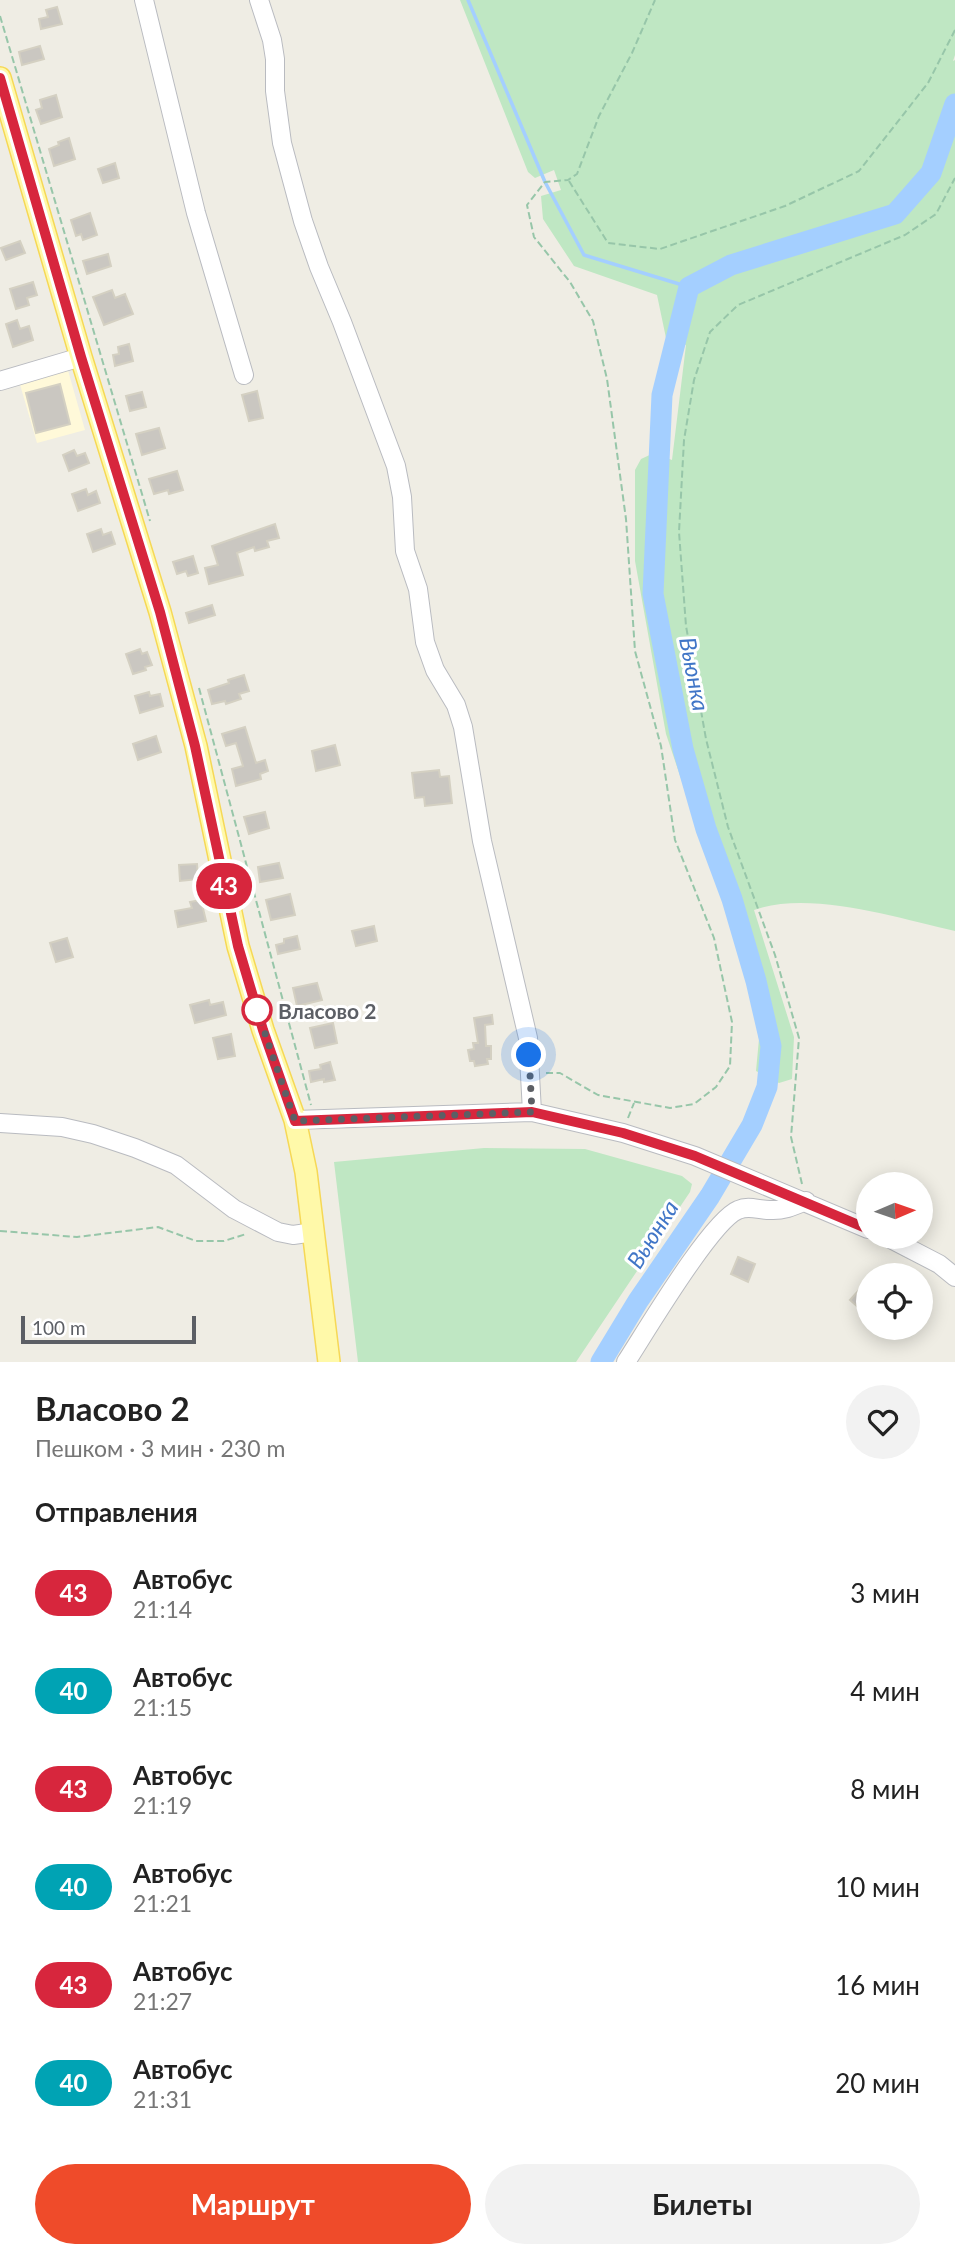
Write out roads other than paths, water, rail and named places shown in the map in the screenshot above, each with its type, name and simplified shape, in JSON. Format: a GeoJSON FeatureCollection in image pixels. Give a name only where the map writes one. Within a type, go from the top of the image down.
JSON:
{"type":"FeatureCollection","features":[{"type":"Feature","properties":{"kind":"main road"},"geometry":{"type":"LineString","coordinates":[[0,78],[174,665],[198,759],[238,946],[263,1030],[295,1121],[306,1172],[329,1362]]}},
{"type":"Feature","properties":{"kind":"street"},"geometry":{"type":"LineString","coordinates":[[144,0],[196,213],[244,375]]}},
{"type":"Feature","properties":{"kind":"street"},"geometry":{"type":"LineString","coordinates":[[259,0],[275,59],[275,91],[282,143],[303,221],[396,466],[402,497],[405,551],[418,589],[425,642],[435,670],[456,705],[463,727],[482,841],[528,1038],[532,1112]]}},
{"type":"Feature","properties":{"kind":"street"},"geometry":{"type":"LineString","coordinates":[[0,381],[81,357]]}},
{"type":"Feature","properties":{"kind":"street"},"geometry":{"type":"LineString","coordinates":[[295,1121],[532,1112],[623,1133],[695,1156],[856,1224]]}},
{"type":"Feature","properties":{"kind":"street"},"geometry":{"type":"LineString","coordinates":[[0,1123],[62,1127],[135,1148],[176,1164],[234,1209],[278,1232],[293,1235],[314,1232]]}},
{"type":"Feature","properties":{"kind":"street"},"geometry":{"type":"LineString","coordinates":[[626,1362],[702,1247],[725,1218],[738,1210],[751,1207],[786,1209],[806,1201]]}},
{"type":"Feature","properties":{"kind":"street"},"geometry":{"type":"LineString","coordinates":[[912,1250],[939,1264],[955,1277]]}},
{"type":"Feature","properties":{"kind":"waterway"},"geometry":{"type":"LineString","coordinates":[[468,0],[545,182],[584,255],[689,287]]}},
{"type":"Feature","properties":{"kind":"waterway","name":"Вьюнка"},"geometry":{"type":"LineString","coordinates":[[601,1362],[638,1301],[710,1196],[752,1125],[767,1087],[771,1046],[756,981],[732,899],[706,829],[683,749],[653,594],[662,395],[689,287],[731,265],[895,214],[931,173],[955,104]]}},
{"type":"Feature","properties":{"kind":"place","name":"Власово 2"},"geometry":{"type":"Point","coordinates":[257,1010]}}]}
